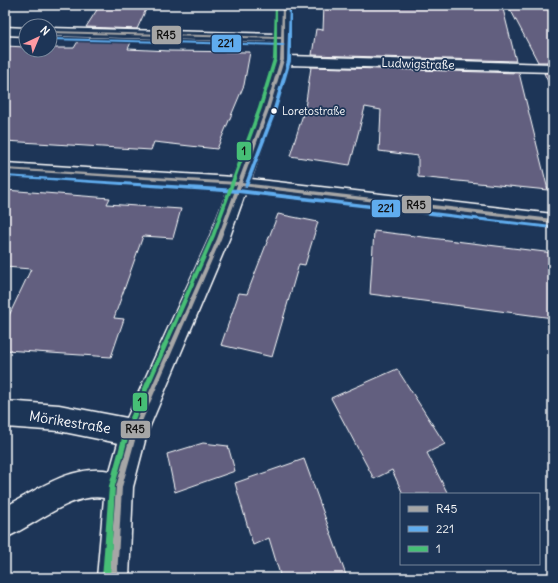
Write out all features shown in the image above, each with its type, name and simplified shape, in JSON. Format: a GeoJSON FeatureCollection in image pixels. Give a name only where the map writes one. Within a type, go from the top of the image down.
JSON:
{"type":"FeatureCollection","features":[{"type":"Feature","properties":{"kind":"street"},"geometry":{"type":"LineString","coordinates":[[113,578],[119,487],[134,433],[219,239],[267,110],[282,60],[284,38],[283,5]]}},
{"type":"Feature","properties":{"kind":"street"},"geometry":{"type":"LineString","coordinates":[[5,31],[18,32]]}},
{"type":"Feature","properties":{"kind":"street"},"geometry":{"type":"LineString","coordinates":[[58,32],[284,38]]}},
{"type":"Feature","properties":{"kind":"street","name":"Ludwigstraße"},"geometry":{"type":"LineString","coordinates":[[282,60],[553,68]]}},
{"type":"Feature","properties":{"kind":"street"},"geometry":{"type":"LineString","coordinates":[[5,169],[239,184],[553,221]]}},
{"type":"Feature","properties":{"kind":"street","name":"Mörikestraße"},"geometry":{"type":"LineString","coordinates":[[5,414],[59,418],[134,433]]}},
{"type":"Feature","properties":{"kind":"street"},"geometry":{"type":"LineString","coordinates":[[5,523],[70,488],[97,483],[119,487]]}},
{"type":"Feature","properties":{"kind":"building"},"geometry":{"type":"Polygon","coordinates":[[[100,5],[148,5],[137,29],[86,27],[100,5]]]}},
{"type":"Feature","properties":{"kind":"building"},"geometry":{"type":"Polygon","coordinates":[[[324,5],[502,5],[516,61],[312,55],[316,29],[323,30],[324,5]]]}},
{"type":"Feature","properties":{"kind":"building"},"geometry":{"type":"Polygon","coordinates":[[[508,5],[553,5],[553,62],[538,62],[508,5]]]}},
{"type":"Feature","properties":{"kind":"building"},"geometry":{"type":"Polygon","coordinates":[[[80,38],[132,40],[128,49],[250,52],[244,85],[217,149],[154,142],[151,150],[5,141],[5,46],[18,47],[18,58],[58,58],[58,48],[74,48],[80,38]]]}},
{"type":"Feature","properties":{"kind":"building"},"geometry":{"type":"Polygon","coordinates":[[[311,67],[519,73],[548,190],[418,177],[418,156],[379,151],[381,110],[365,107],[350,165],[290,156],[305,108],[311,67]]]}},
{"type":"Feature","properties":{"kind":"building"},"geometry":{"type":"Polygon","coordinates":[[[544,73],[553,73],[553,92],[544,73]]]}},
{"type":"Feature","properties":{"kind":"building"},"geometry":{"type":"Polygon","coordinates":[[[5,190],[110,198],[107,204],[181,209],[173,238],[143,236],[114,318],[124,319],[111,357],[5,350],[5,324],[31,269],[5,267],[5,190]]]}},
{"type":"Feature","properties":{"kind":"building"},"geometry":{"type":"Polygon","coordinates":[[[278,214],[318,222],[305,265],[299,264],[272,357],[221,345],[239,293],[247,294],[278,214]]]}},
{"type":"Feature","properties":{"kind":"building"},"geometry":{"type":"Polygon","coordinates":[[[374,231],[553,253],[553,318],[370,294],[374,231]]]}},
{"type":"Feature","properties":{"kind":"building"},"geometry":{"type":"Polygon","coordinates":[[[397,369],[445,444],[427,453],[447,493],[403,493],[392,470],[374,479],[331,398],[397,369]]]}},
{"type":"Feature","properties":{"kind":"building"},"geometry":{"type":"Polygon","coordinates":[[[203,443],[228,446],[235,471],[175,492],[167,454],[203,443]]]}},
{"type":"Feature","properties":{"kind":"building"},"geometry":{"type":"Polygon","coordinates":[[[304,459],[347,578],[281,578],[269,538],[253,545],[235,483],[304,459]]]}},
{"type":"Feature","properties":{"kind":"transit line","name":"1"},"geometry":{"type":"LineString","coordinates":[[106,578],[112,486],[127,431],[213,236],[260,108],[275,59],[276,5]]}},
{"type":"Feature","properties":{"kind":"transit line","name":"R45"},"geometry":{"type":"LineString","coordinates":[[113,578],[119,487],[134,433],[219,239],[267,110],[282,60],[283,5]]}},
{"type":"Feature","properties":{"kind":"transit line","name":"221"},"geometry":{"type":"LineString","coordinates":[[246,186],[274,112],[289,61],[290,5]]}},
{"type":"Feature","properties":{"kind":"transit line","name":"R45"},"geometry":{"type":"LineString","coordinates":[[58,32],[283,38]]}},
{"type":"Feature","properties":{"kind":"transit line","name":"221"},"geometry":{"type":"LineString","coordinates":[[58,39],[283,45]]}},
{"type":"Feature","properties":{"kind":"transit line","name":"R45"},"geometry":{"type":"LineString","coordinates":[[5,169],[239,184],[553,221]]}},
{"type":"Feature","properties":{"kind":"transit line","name":"221"},"geometry":{"type":"LineString","coordinates":[[5,176],[238,191],[552,228]]}},
{"type":"Feature","properties":{"kind":"place","name":"Loretostraße"},"geometry":{"type":"Point","coordinates":[274,111]}}]}
